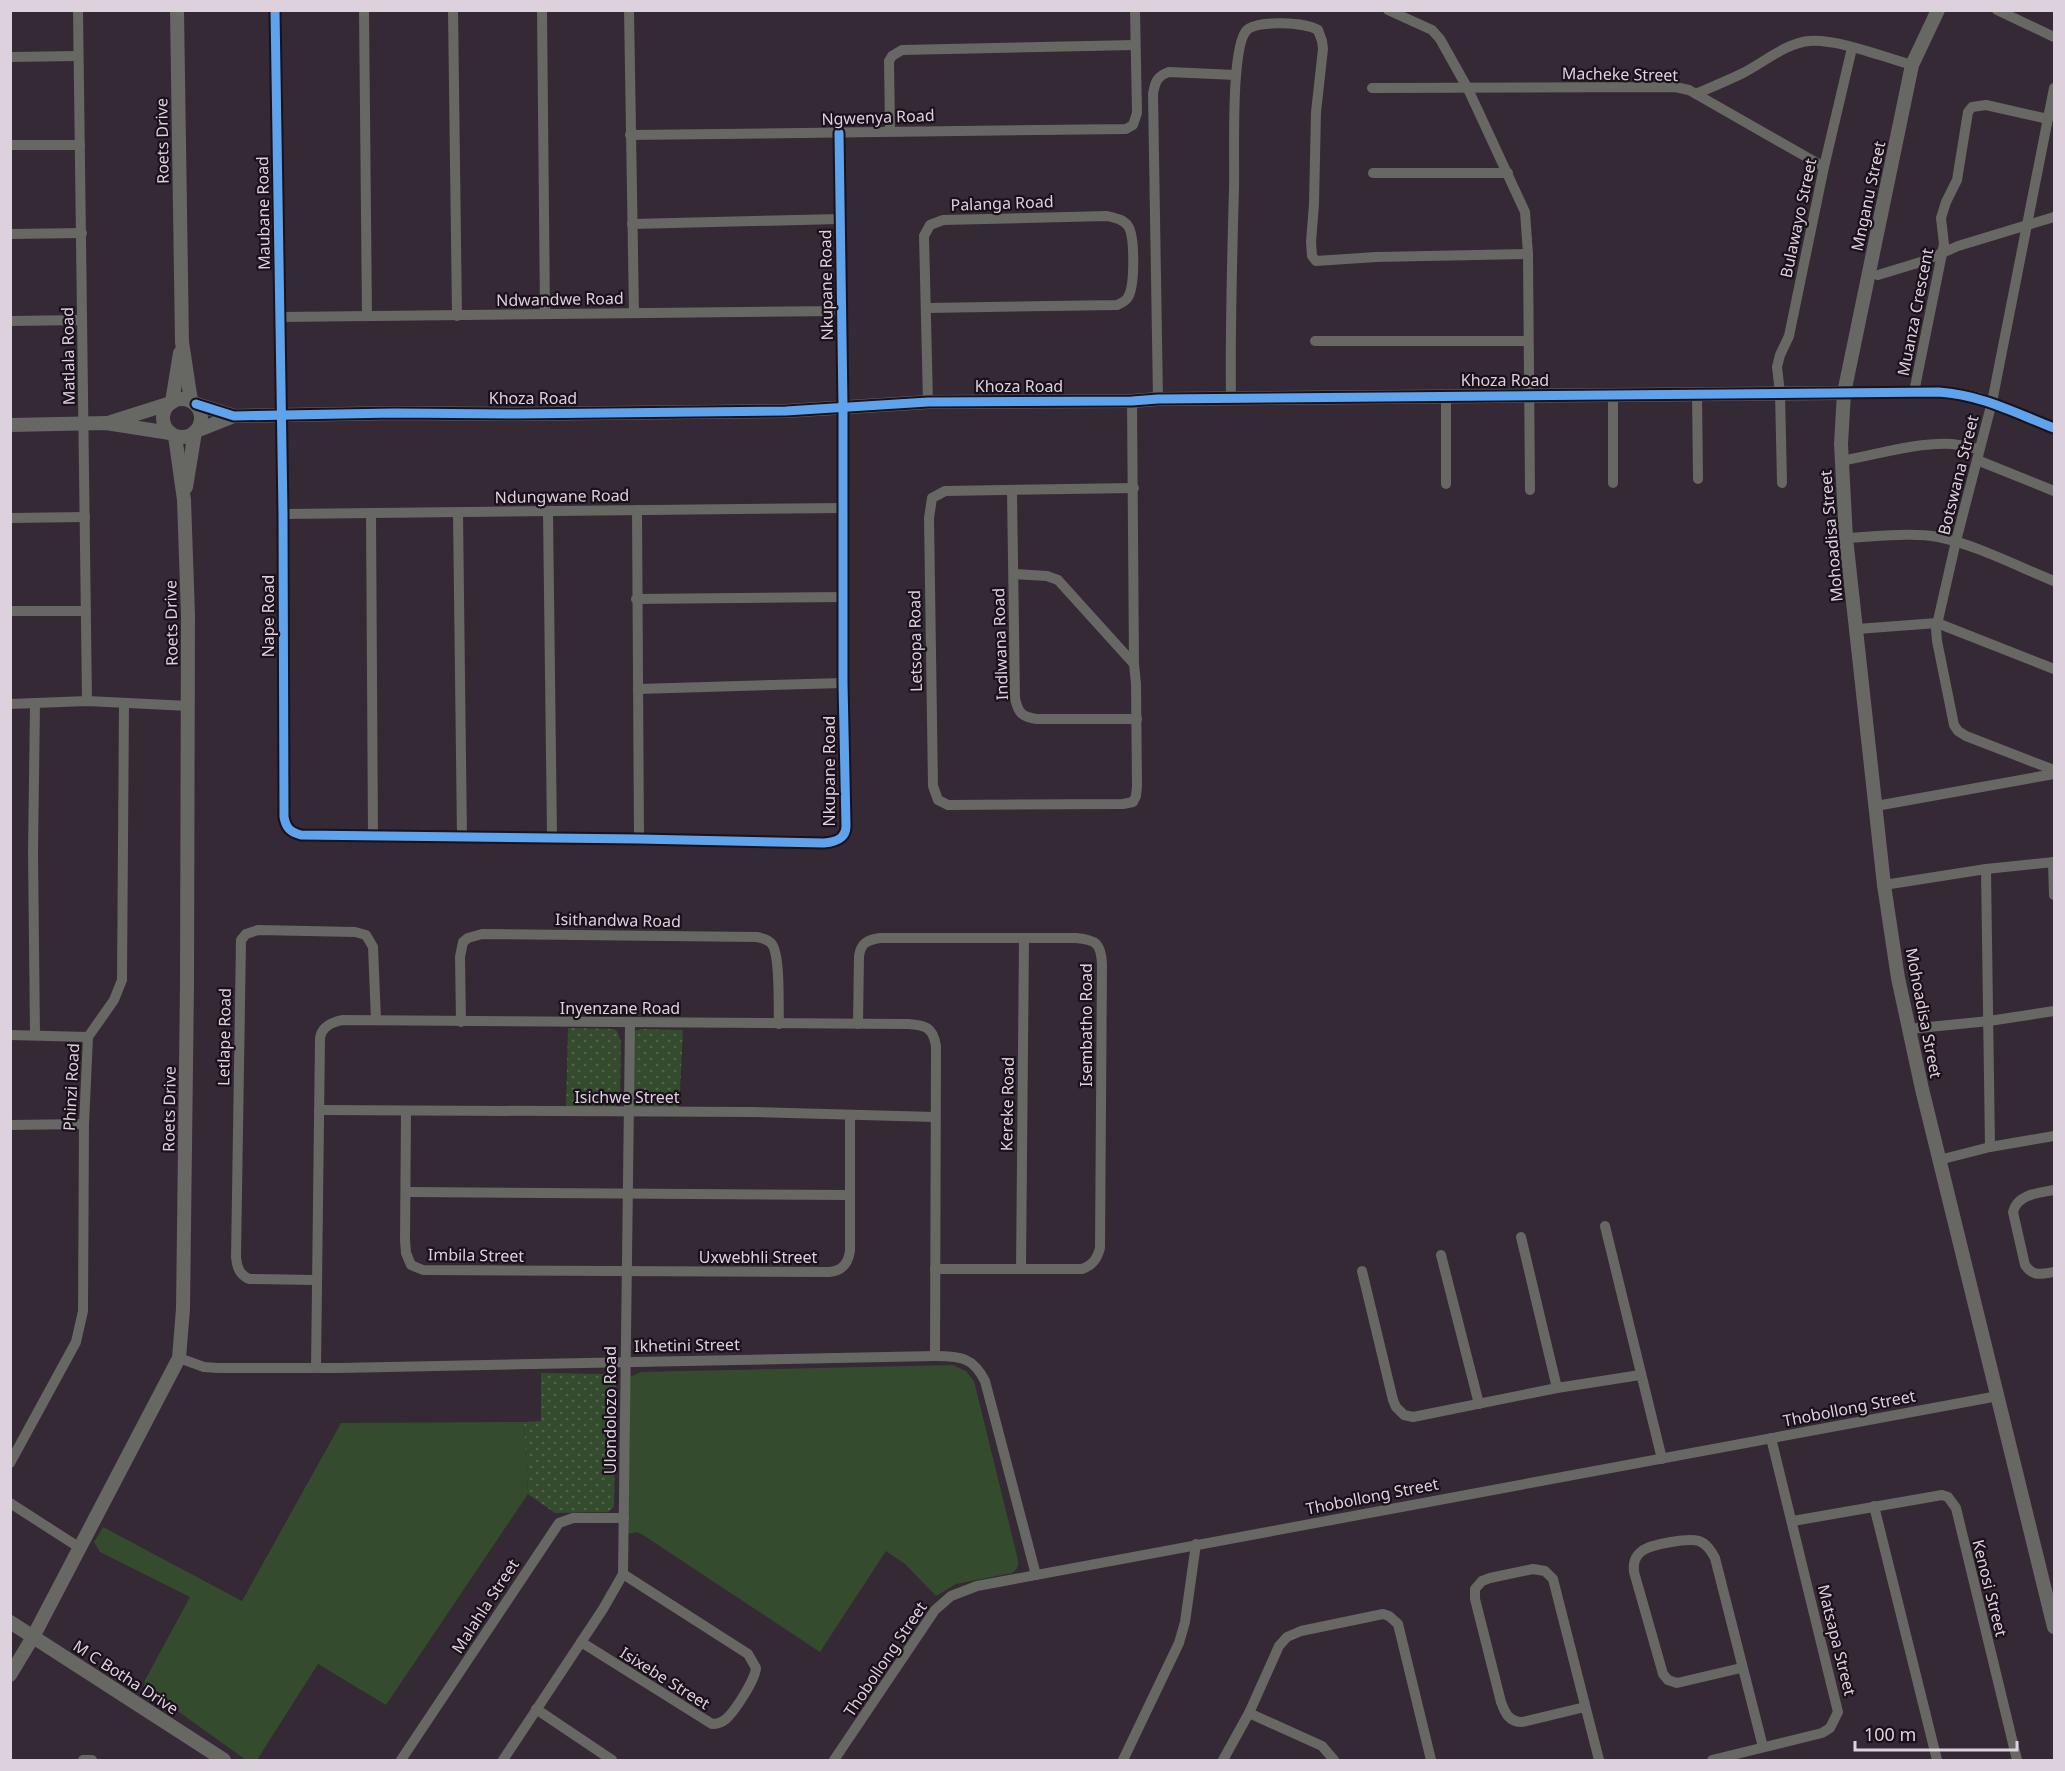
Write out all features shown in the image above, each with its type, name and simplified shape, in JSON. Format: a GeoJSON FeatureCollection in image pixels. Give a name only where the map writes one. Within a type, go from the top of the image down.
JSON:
{"type":"FeatureCollection","features":[{"type":"Feature","properties":{"kind":"street","name":"Matlala Road"},"geometry":{"type":"LineString","coordinates":[[78,10],[87,701]]}},
{"type":"Feature","properties":{"kind":"street","name":"Roets Drive"},"geometry":{"type":"LineString","coordinates":[[177,10],[182,342],[193,403]]}},
{"type":"Feature","properties":{"kind":"street","name":"Maubane Road"},"geometry":{"type":"LineString","coordinates":[[274,10],[280,415]]}},
{"type":"Feature","properties":{"kind":"street"},"geometry":{"type":"LineString","coordinates":[[364,10],[367,316]]}},
{"type":"Feature","properties":{"kind":"street"},"geometry":{"type":"LineString","coordinates":[[453,10],[457,316]]}},
{"type":"Feature","properties":{"kind":"street"},"geometry":{"type":"LineString","coordinates":[[542,10],[545,314]]}},
{"type":"Feature","properties":{"kind":"street"},"geometry":{"type":"LineString","coordinates":[[629,10],[634,313]]}},
{"type":"Feature","properties":{"kind":"street"},"geometry":{"type":"LineString","coordinates":[[891,131],[889,61],[892,56],[902,50],[1135,45],[1135,10]]}},
{"type":"Feature","properties":{"kind":"street"},"geometry":{"type":"LineString","coordinates":[[1388,10],[1436,33],[1468,89],[1525,212],[1528,254],[1530,490]]}},
{"type":"Feature","properties":{"kind":"street","name":"Mnganu Street"},"geometry":{"type":"LineString","coordinates":[[1844,393],[1912,65],[1938,10]]}},
{"type":"Feature","properties":{"kind":"street"},"geometry":{"type":"LineString","coordinates":[[1997,10],[2055,37]]}},
{"type":"Feature","properties":{"kind":"street"},"geometry":{"type":"LineString","coordinates":[[1231,398],[1231,261],[1236,75],[1240,48],[1247,30],[1264,24],[1307,25],[1318,30],[1322,41],[1316,112],[1315,200],[1311,242],[1312,256],[1319,262],[1376,257],[1528,254]]}},
{"type":"Feature","properties":{"kind":"street"},"geometry":{"type":"LineString","coordinates":[[1696,94],[1742,74],[1793,45],[1807,41],[1852,48],[1912,65]]}},
{"type":"Feature","properties":{"kind":"street","name":"Ngwenya Road"},"geometry":{"type":"LineString","coordinates":[[630,135],[1126,129],[1133,125],[1137,113],[1135,45]]}},
{"type":"Feature","properties":{"kind":"street","name":"Bulawayo Street"},"geometry":{"type":"LineString","coordinates":[[1782,483],[1778,362],[1789,336],[1824,167],[1852,48]]}},
{"type":"Feature","properties":{"kind":"street"},"geometry":{"type":"LineString","coordinates":[[10,57],[78,56]]}},
{"type":"Feature","properties":{"kind":"street"},"geometry":{"type":"LineString","coordinates":[[1158,399],[1154,84],[1160,76],[1169,72],[1236,75]]}},
{"type":"Feature","properties":{"kind":"street","name":"Macheke Street"},"geometry":{"type":"LineString","coordinates":[[1372,88],[1676,87],[1689,90],[1824,167]]}},
{"type":"Feature","properties":{"kind":"street","name":"Botswana Street"},"geometry":{"type":"LineString","coordinates":[[2055,88],[1992,402],[1937,623],[1937,641],[1956,729],[1966,736],[2055,770]]}},
{"type":"Feature","properties":{"kind":"street","name":"Muanza Crescent"},"geometry":{"type":"LineString","coordinates":[[1914,392],[1944,244],[1941,218],[1957,180],[1968,112],[1978,105],[1986,105],[2048,118]]}},
{"type":"Feature","properties":{"kind":"street","name":"Nkupane Road"},"geometry":{"type":"LineString","coordinates":[[284,817],[289,830],[301,835],[552,837],[824,843],[839,839],[844,835],[846,826],[843,683],[843,406],[838,134]]}},
{"type":"Feature","properties":{"kind":"street"},"geometry":{"type":"LineString","coordinates":[[10,146],[80,145]]}},
{"type":"Feature","properties":{"kind":"street"},"geometry":{"type":"LineString","coordinates":[[1373,173],[1508,173]]}},
{"type":"Feature","properties":{"kind":"street","name":"Palanga Road"},"geometry":{"type":"LineString","coordinates":[[927,308],[1117,305],[1126,300],[1130,292],[1133,241],[1130,228],[1118,218],[1107,216],[985,218],[935,222],[927,229],[924,236],[928,402]]}},
{"type":"Feature","properties":{"kind":"street"},"geometry":{"type":"LineString","coordinates":[[1878,275],[2055,217]]}},
{"type":"Feature","properties":{"kind":"street"},"geometry":{"type":"LineString","coordinates":[[632,224],[840,219]]}},
{"type":"Feature","properties":{"kind":"street"},"geometry":{"type":"LineString","coordinates":[[10,234],[82,233]]}},
{"type":"Feature","properties":{"kind":"street","name":"Ndwandwe Road"},"geometry":{"type":"LineString","coordinates":[[280,317],[841,310]]}},
{"type":"Feature","properties":{"kind":"street"},"geometry":{"type":"LineString","coordinates":[[10,321],[82,320]]}},
{"type":"Feature","properties":{"kind":"street"},"geometry":{"type":"LineString","coordinates":[[1316,341],[1528,341]]}},
{"type":"Feature","properties":{"kind":"street","name":"Roets Drive"},"geometry":{"type":"LineString","coordinates":[[171,402],[182,342]]}},
{"type":"Feature","properties":{"kind":"street"},"geometry":{"type":"LineString","coordinates":[[1844,393],[1957,393],[1992,402],[2055,428]]}},
{"type":"Feature","properties":{"kind":"street","name":"Khoza Road"},"geometry":{"type":"LineString","coordinates":[[193,403],[234,416],[786,411],[928,402],[1446,395],[1844,393]]}},
{"type":"Feature","properties":{"kind":"street","name":"Mohoadisa Street"},"geometry":{"type":"LineString","coordinates":[[1844,393],[1841,461],[1846,538],[1884,885],[1898,978],[1939,1160],[1998,1396],[2049,1581],[2055,1627]]}},
{"type":"Feature","properties":{"kind":"street"},"geometry":{"type":"LineString","coordinates":[[1697,394],[1698,479]]}},
{"type":"Feature","properties":{"kind":"street"},"geometry":{"type":"LineString","coordinates":[[1446,395],[1446,484]]}},
{"type":"Feature","properties":{"kind":"street"},"geometry":{"type":"LineString","coordinates":[[1613,395],[1613,483]]}},
{"type":"Feature","properties":{"kind":"street"},"geometry":{"type":"LineString","coordinates":[[10,425],[106,423],[185,437],[195,432],[201,421],[199,409],[193,403],[183,399],[106,423]]}},
{"type":"Feature","properties":{"kind":"street"},"geometry":{"type":"LineString","coordinates":[[1132,401],[1134,664],[1137,684],[1137,718]]}},
{"type":"Feature","properties":{"kind":"street"},"geometry":{"type":"LineString","coordinates":[[171,402],[165,410],[163,420],[172,434]]}},
{"type":"Feature","properties":{"kind":"street","name":"Nape Road"},"geometry":{"type":"LineString","coordinates":[[280,415],[283,514],[284,817]]}},
{"type":"Feature","properties":{"kind":"street","name":"Khoza Road"},"geometry":{"type":"LineString","coordinates":[[195,432],[234,416]]}},
{"type":"Feature","properties":{"kind":"street","name":"Roets Drive"},"geometry":{"type":"LineString","coordinates":[[184,500],[195,432]]}},
{"type":"Feature","properties":{"kind":"street","name":"Roets Drive"},"geometry":{"type":"LineString","coordinates":[[10,1675],[33,1637],[179,1358],[183,1309],[189,706],[184,500],[172,434]]}},
{"type":"Feature","properties":{"kind":"street"},"geometry":{"type":"LineString","coordinates":[[1841,461],[1935,444],[1954,444],[2055,490]]}},
{"type":"Feature","properties":{"kind":"street","name":"Letsopa Road"},"geometry":{"type":"LineString","coordinates":[[1134,488],[1011,492],[945,491],[937,494],[930,502],[932,771],[936,796],[942,803],[948,805],[1124,804],[1133,802],[1136,796],[1137,718]]}},
{"type":"Feature","properties":{"kind":"street","name":"Indlwana Road"},"geometry":{"type":"LineString","coordinates":[[1011,492],[1015,698],[1020,714],[1036,719],[1137,718]]}},
{"type":"Feature","properties":{"kind":"street","name":"Ndungwane Road"},"geometry":{"type":"LineString","coordinates":[[283,514],[842,508]]}},
{"type":"Feature","properties":{"kind":"street"},"geometry":{"type":"LineString","coordinates":[[637,510],[639,839]]}},
{"type":"Feature","properties":{"kind":"street"},"geometry":{"type":"LineString","coordinates":[[548,512],[552,837]]}},
{"type":"Feature","properties":{"kind":"street"},"geometry":{"type":"LineString","coordinates":[[458,513],[462,838]]}},
{"type":"Feature","properties":{"kind":"street"},"geometry":{"type":"LineString","coordinates":[[371,514],[373,837]]}},
{"type":"Feature","properties":{"kind":"street"},"geometry":{"type":"LineString","coordinates":[[10,518],[85,517]]}},
{"type":"Feature","properties":{"kind":"street"},"geometry":{"type":"LineString","coordinates":[[1846,538],[1916,535],[1937,537],[1956,542],[2055,581]]}},
{"type":"Feature","properties":{"kind":"street"},"geometry":{"type":"LineString","coordinates":[[1014,574],[1047,576],[1058,580],[1134,664]]}},
{"type":"Feature","properties":{"kind":"street"},"geometry":{"type":"LineString","coordinates":[[636,598],[843,597]]}},
{"type":"Feature","properties":{"kind":"street"},"geometry":{"type":"LineString","coordinates":[[10,611],[86,611]]}},
{"type":"Feature","properties":{"kind":"street"},"geometry":{"type":"LineString","coordinates":[[1857,629],[1937,623],[2055,669]]}},
{"type":"Feature","properties":{"kind":"street"},"geometry":{"type":"LineString","coordinates":[[638,689],[843,683]]}},
{"type":"Feature","properties":{"kind":"street"},"geometry":{"type":"LineString","coordinates":[[10,704],[87,701],[189,706]]}},
{"type":"Feature","properties":{"kind":"street"},"geometry":{"type":"LineString","coordinates":[[35,704],[33,852],[35,1035]]}},
{"type":"Feature","properties":{"kind":"street","name":"Phinzi Road"},"geometry":{"type":"LineString","coordinates":[[10,1463],[76,1342],[81,1324],[84,1124],[88,1037],[114,1000],[122,980],[124,704]]}},
{"type":"Feature","properties":{"kind":"street"},"geometry":{"type":"LineString","coordinates":[[1876,806],[2055,774]]}},
{"type":"Feature","properties":{"kind":"street"},"geometry":{"type":"LineString","coordinates":[[1884,885],[1986,869],[2054,862],[2055,896]]}},
{"type":"Feature","properties":{"kind":"street"},"geometry":{"type":"LineString","coordinates":[[1986,869],[1990,1147]]}},
{"type":"Feature","properties":{"kind":"street","name":"Letlape Road"},"geometry":{"type":"LineString","coordinates":[[316,1280],[249,1279],[244,1277],[238,1268],[236,1257],[241,940],[246,934],[258,930],[355,932],[366,935],[373,947],[376,1020]]}},
{"type":"Feature","properties":{"kind":"street","name":"Isithandwa Road"},"geometry":{"type":"LineString","coordinates":[[461,1022],[461,948],[468,938],[482,934],[757,937],[766,939],[771,943],[776,954],[778,1024]]}},
{"type":"Feature","properties":{"kind":"street","name":"Isembatho Road"},"geometry":{"type":"LineString","coordinates":[[858,1024],[859,956],[860,949],[867,941],[880,938],[1084,939],[1096,943],[1101,955],[1100,1248],[1096,1260],[1082,1269],[935,1269]]}},
{"type":"Feature","properties":{"kind":"street","name":"Kereke Road"},"geometry":{"type":"LineString","coordinates":[[1021,1269],[1024,939]]}},
{"type":"Feature","properties":{"kind":"street"},"geometry":{"type":"LineString","coordinates":[[1909,1029],[1989,1021],[2055,1011]]}},
{"type":"Feature","properties":{"kind":"street","name":"Inyenzane Road"},"geometry":{"type":"LineString","coordinates":[[316,1368],[321,1032],[334,1022],[343,1020],[918,1025],[931,1030],[936,1046],[935,1356]]}},
{"type":"Feature","properties":{"kind":"street","name":"Ulondolozo Road"},"geometry":{"type":"LineString","coordinates":[[502,1761],[603,1609],[623,1574],[630,1023]]}},
{"type":"Feature","properties":{"kind":"street"},"geometry":{"type":"LineString","coordinates":[[10,1035],[88,1037]]}},
{"type":"Feature","properties":{"kind":"street","name":"Isichwe Street"},"geometry":{"type":"LineString","coordinates":[[320,1110],[752,1112],[935,1116]]}},
{"type":"Feature","properties":{"kind":"street","name":"Imbila Street"},"geometry":{"type":"LineString","coordinates":[[406,1111],[406,1253],[408,1262],[416,1269],[627,1272]]}},
{"type":"Feature","properties":{"kind":"street","name":"Uxwebhli Street"},"geometry":{"type":"LineString","coordinates":[[627,1272],[838,1271],[845,1264],[850,1251],[850,1115]]}},
{"type":"Feature","properties":{"kind":"street"},"geometry":{"type":"LineString","coordinates":[[10,1125],[84,1124]]}},
{"type":"Feature","properties":{"kind":"street"},"geometry":{"type":"LineString","coordinates":[[1939,1160],[1990,1147],[2055,1136]]}},
{"type":"Feature","properties":{"kind":"street"},"geometry":{"type":"LineString","coordinates":[[2055,1190],[2026,1196],[2019,1201],[2013,1212],[2025,1265],[2034,1274],[2055,1272]]}},
{"type":"Feature","properties":{"kind":"street"},"geometry":{"type":"LineString","coordinates":[[407,1192],[849,1195]]}},
{"type":"Feature","properties":{"kind":"street"},"geometry":{"type":"LineString","coordinates":[[1605,1226],[1662,1459]]}},
{"type":"Feature","properties":{"kind":"street"},"geometry":{"type":"LineString","coordinates":[[1521,1237],[1557,1388]]}},
{"type":"Feature","properties":{"kind":"street"},"geometry":{"type":"LineString","coordinates":[[1441,1255],[1479,1404]]}},
{"type":"Feature","properties":{"kind":"street"},"geometry":{"type":"LineString","coordinates":[[1362,1271],[1393,1400],[1404,1415],[1413,1417],[1557,1388],[1640,1375]]}},
{"type":"Feature","properties":{"kind":"street","name":"Ikhetini Street"},"geometry":{"type":"LineString","coordinates":[[179,1358],[204,1367],[218,1368],[935,1356],[965,1359],[974,1364],[985,1381],[1036,1575]]}},
{"type":"Feature","properties":{"kind":"street","name":"Thobollong Street"},"geometry":{"type":"LineString","coordinates":[[834,1761],[927,1620],[951,1596],[977,1586],[1998,1396]]}},
{"type":"Feature","properties":{"kind":"street","name":"Matsapa Street"},"geometry":{"type":"LineString","coordinates":[[1712,1761],[1822,1733],[1830,1728],[1838,1712],[1771,1438]]}},
{"type":"Feature","properties":{"kind":"street","name":"Kenosi Street"},"geometry":{"type":"LineString","coordinates":[[1793,1521],[1942,1495],[1952,1501],[1956,1508],[2017,1761]]}},
{"type":"Feature","properties":{"kind":"street"},"geometry":{"type":"LineString","coordinates":[[10,1503],[80,1548]]}},
{"type":"Feature","properties":{"kind":"street"},"geometry":{"type":"LineString","coordinates":[[1874,1506],[1937,1761]]}},
{"type":"Feature","properties":{"kind":"street","name":"Malahla Street"},"geometry":{"type":"LineString","coordinates":[[401,1761],[559,1523],[579,1517],[624,1518]]}},
{"type":"Feature","properties":{"kind":"street"},"geometry":{"type":"LineString","coordinates":[[1742,1668],[1677,1683],[1668,1680],[1660,1667],[1633,1565],[1639,1553],[1646,1548],[1690,1540],[1705,1544],[1710,1549],[1715,1558],[1763,1747]]}},
{"type":"Feature","properties":{"kind":"street"},"geometry":{"type":"LineString","coordinates":[[1123,1761],[1179,1642],[1185,1622],[1196,1544]]}},
{"type":"Feature","properties":{"kind":"street"},"geometry":{"type":"LineString","coordinates":[[1584,1707],[1516,1722],[1509,1718],[1501,1702],[1476,1604],[1475,1589],[1482,1581],[1533,1569],[1545,1571],[1555,1583],[1599,1761]]}},
{"type":"Feature","properties":{"kind":"street","name":"Isixebe Street"},"geometry":{"type":"LineString","coordinates":[[581,1642],[712,1724],[720,1723],[728,1717],[754,1678],[756,1668],[748,1654],[623,1574]]}},
{"type":"Feature","properties":{"kind":"street"},"geometry":{"type":"LineString","coordinates":[[1223,1761],[1249,1713],[1279,1646],[1287,1637],[1301,1631],[1383,1614],[1394,1620],[1400,1630],[1431,1761]]}},
{"type":"Feature","properties":{"kind":"street","name":"M C Botha Drive"},"geometry":{"type":"LineString","coordinates":[[10,1622],[224,1761]]}},
{"type":"Feature","properties":{"kind":"street"},"geometry":{"type":"LineString","coordinates":[[537,1709],[608,1760]]}},
{"type":"Feature","properties":{"kind":"street"},"geometry":{"type":"LineString","coordinates":[[1249,1713],[1322,1746],[1334,1761]]}},
{"type":"Feature","properties":{"kind":"street"},"geometry":{"type":"LineString","coordinates":[[83,1761],[92,1761]]}},
{"type":"Feature","properties":{"kind":"green space"},"geometry":{"type":"Polygon","coordinates":[[[568,1028],[614,1029],[617,1031],[621,1042],[620,1098],[613,1108],[566,1109],[568,1028]]]}},
{"type":"Feature","properties":{"kind":"green space"},"geometry":{"type":"Polygon","coordinates":[[[641,1029],[683,1030],[679,1110],[631,1108],[634,1031],[641,1029]]]}},
{"type":"Feature","properties":{"kind":"green space"},"geometry":{"type":"Polygon","coordinates":[[[953,1365],[966,1371],[974,1381],[1018,1559],[1017,1568],[1012,1573],[956,1584],[936,1596],[905,1564],[886,1551],[820,1652],[643,1535],[637,1532],[627,1534],[630,1377],[641,1372],[953,1365]]]}},
{"type":"Feature","properties":{"kind":"green space"},"geometry":{"type":"Polygon","coordinates":[[[541,1373],[604,1374],[616,1377],[614,1507],[608,1512],[555,1513],[528,1494],[524,1422],[541,1421],[541,1373]]]}},
{"type":"Feature","properties":{"kind":"green space"},"geometry":{"type":"Polygon","coordinates":[[[524,1422],[528,1494],[386,1705],[318,1664],[257,1760],[246,1760],[144,1687],[145,1680],[190,1597],[100,1552],[94,1542],[103,1527],[242,1601],[341,1423],[524,1422]]]}},
{"type":"Feature","properties":{"kind":"cycle path"},"geometry":{"type":"LineString","coordinates":[[275,10],[283,514],[284,817],[289,829],[301,835],[824,843],[836,841],[842,837],[846,826],[839,133]]}},
{"type":"Feature","properties":{"kind":"cycle path"},"geometry":{"type":"LineString","coordinates":[[196,404],[234,416],[786,411],[928,402],[1939,392],[1984,401],[2054,428]]}}]}
